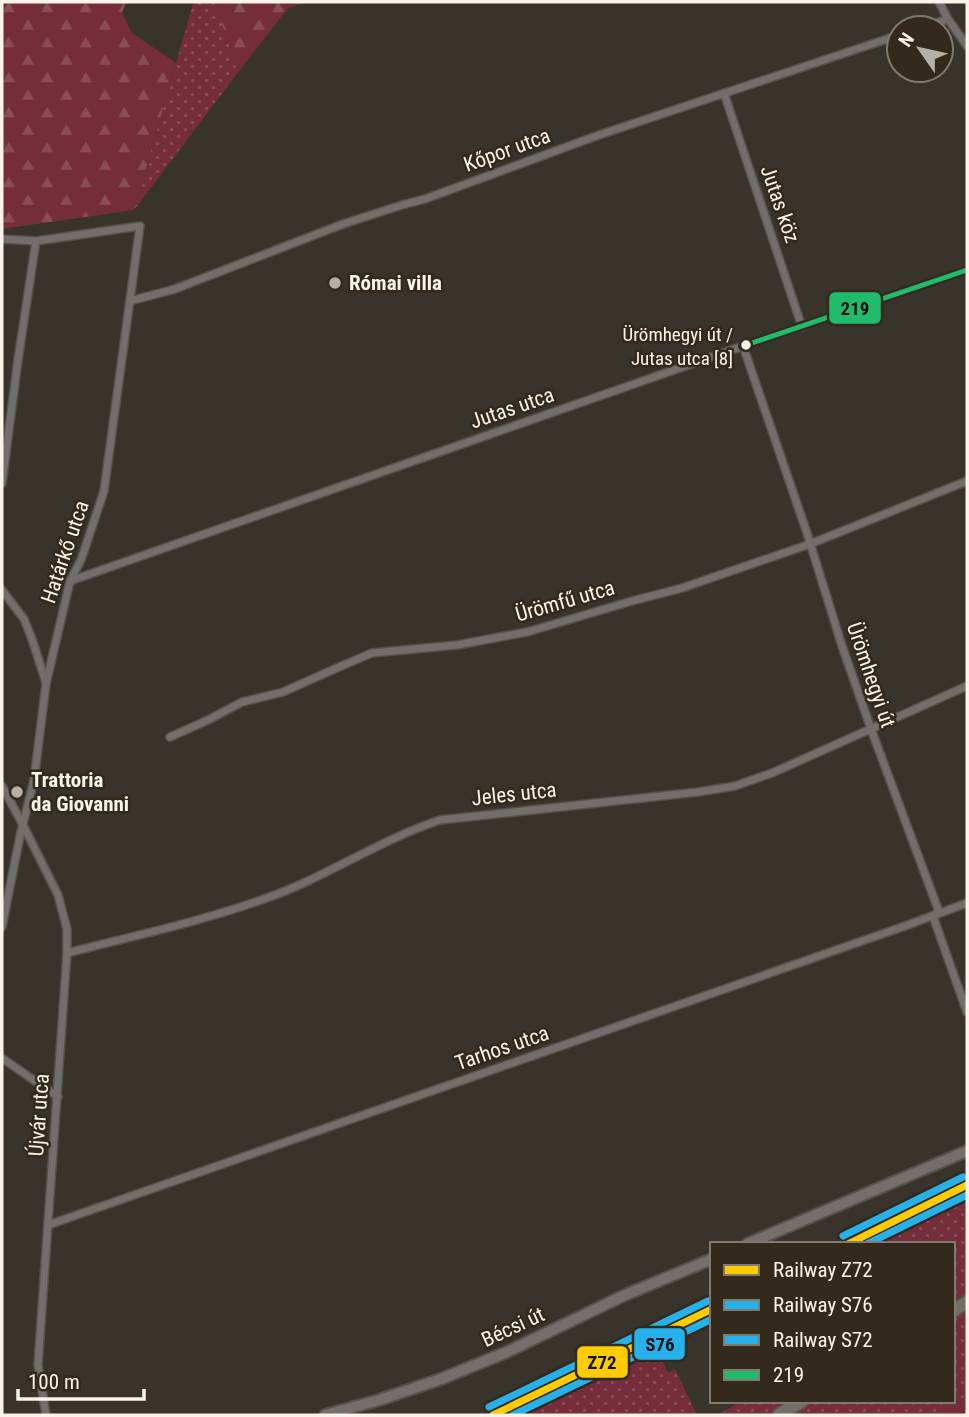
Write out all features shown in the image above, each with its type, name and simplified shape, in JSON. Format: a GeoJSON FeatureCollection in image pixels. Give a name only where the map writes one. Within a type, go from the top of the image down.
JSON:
{"type":"FeatureCollection","features":[{"type":"Feature","properties":{"kind":"main road"},"geometry":{"type":"LineString","coordinates":[[779,1415],[799,1403]]}},
{"type":"Feature","properties":{"kind":"street"},"geometry":{"type":"LineString","coordinates":[[955,29],[967,46]]}},
{"type":"Feature","properties":{"kind":"street","name":"Kőpor utca"},"geometry":{"type":"LineString","coordinates":[[130,301],[175,289],[343,224],[425,199],[533,158],[885,40]]}},
{"type":"Feature","properties":{"kind":"street","name":"Jutas köz"},"geometry":{"type":"LineString","coordinates":[[724,93],[802,327]]}},
{"type":"Feature","properties":{"kind":"street","name":"Határkő utca"},"geometry":{"type":"LineString","coordinates":[[2,927],[33,780],[46,684],[70,581],[81,560],[104,491],[140,226],[36,241]]}},
{"type":"Feature","properties":{"kind":"street"},"geometry":{"type":"LineString","coordinates":[[2,239],[36,241],[2,484]]}},
{"type":"Feature","properties":{"kind":"street","name":"Jutas utca"},"geometry":{"type":"LineString","coordinates":[[70,581],[967,270]]}},
{"type":"Feature","properties":{"kind":"street","name":"Ürömhegyi út"},"geometry":{"type":"LineString","coordinates":[[743,346],[871,730],[938,909],[934,919],[967,1012]]}},
{"type":"Feature","properties":{"kind":"street","name":"Ürömfű utca"},"geometry":{"type":"LineString","coordinates":[[170,737],[243,702],[283,692],[372,653],[457,645],[527,632],[682,588],[810,544],[967,481]]}},
{"type":"Feature","properties":{"kind":"street"},"geometry":{"type":"LineString","coordinates":[[2,590],[24,619],[46,684]]}},
{"type":"Feature","properties":{"kind":"street","name":"Jeles utca"},"geometry":{"type":"LineString","coordinates":[[67,953],[183,924],[264,900],[317,877],[360,853],[440,820],[734,786],[772,774],[967,686]]}},
{"type":"Feature","properties":{"kind":"street","name":"Újvár utca"},"geometry":{"type":"LineString","coordinates":[[2,786],[61,904],[67,929],[58,1097],[38,1365],[46,1415]]}},
{"type":"Feature","properties":{"kind":"street","name":"Tarhos utca"},"geometry":{"type":"LineString","coordinates":[[48,1225],[967,903]]}},
{"type":"Feature","properties":{"kind":"street"},"geometry":{"type":"LineString","coordinates":[[2,1058],[58,1097]]}},
{"type":"Feature","properties":{"kind":"street"},"geometry":{"type":"LineString","coordinates":[[752,1242],[967,1151]]}},
{"type":"Feature","properties":{"kind":"street","name":"Bécsi út"},"geometry":{"type":"LineString","coordinates":[[325,1415],[441,1379],[507,1352],[625,1295],[710,1260]]}},
{"type":"Feature","properties":{"kind":"green space"},"geometry":{"type":"Polygon","coordinates":[[[2,2],[126,2],[122,13],[132,33],[176,63],[134,210],[2,229],[2,2]]]}},
{"type":"Feature","properties":{"kind":"green space"},"geometry":{"type":"Polygon","coordinates":[[[231,2],[216,8],[239,71],[134,210],[193,4],[231,2]]]}},
{"type":"Feature","properties":{"kind":"green space"},"geometry":{"type":"Polygon","coordinates":[[[231,2],[307,2],[288,8],[239,71],[216,8],[231,2]]]}},
{"type":"Feature","properties":{"kind":"green space"},"geometry":{"type":"Polygon","coordinates":[[[967,1198],[967,1396],[936,1415],[714,1415],[738,1403],[955,1403],[955,1242],[877,1242],[967,1198]]]}},
{"type":"Feature","properties":{"kind":"green space"},"geometry":{"type":"Polygon","coordinates":[[[657,1348],[668,1373],[675,1369],[697,1415],[521,1415],[657,1348]]]}},
{"type":"Feature","properties":{"kind":"green space"},"geometry":{"type":"Polygon","coordinates":[[[967,1396],[967,1415],[936,1415],[967,1396]]]}},
{"type":"Feature","properties":{"kind":"rail line","name":"S72"},"geometry":{"type":"LineString","coordinates":[[843,1236],[963,1177]]}},
{"type":"Feature","properties":{"kind":"rail line","name":"Z72"},"geometry":{"type":"LineString","coordinates":[[852,1242],[967,1185]]}},
{"type":"Feature","properties":{"kind":"rail line","name":"S76"},"geometry":{"type":"LineString","coordinates":[[871,1242],[967,1195]]}},
{"type":"Feature","properties":{"kind":"rail line","name":"S72"},"geometry":{"type":"LineString","coordinates":[[489,1407],[708,1301]]}},
{"type":"Feature","properties":{"kind":"rail line","name":"Z72"},"geometry":{"type":"LineString","coordinates":[[493,1415],[710,1310]]}},
{"type":"Feature","properties":{"kind":"rail line","name":"S76"},"geometry":{"type":"LineString","coordinates":[[513,1415],[710,1320]]}},
{"type":"Feature","properties":{"kind":"transit line","name":"219"},"geometry":{"type":"LineString","coordinates":[[743,346],[967,270]]}},
{"type":"Feature","properties":{"kind":"place","name":"Római villa"},"geometry":{"type":"Point","coordinates":[335,283]}},
{"type":"Feature","properties":{"kind":"place","name":"Ürömhegyi út / Jutas utca [8]"},"geometry":{"type":"Point","coordinates":[746,345]}},
{"type":"Feature","properties":{"kind":"place","name":"Trattoria da Giovanni"},"geometry":{"type":"Point","coordinates":[17,792]}}]}
